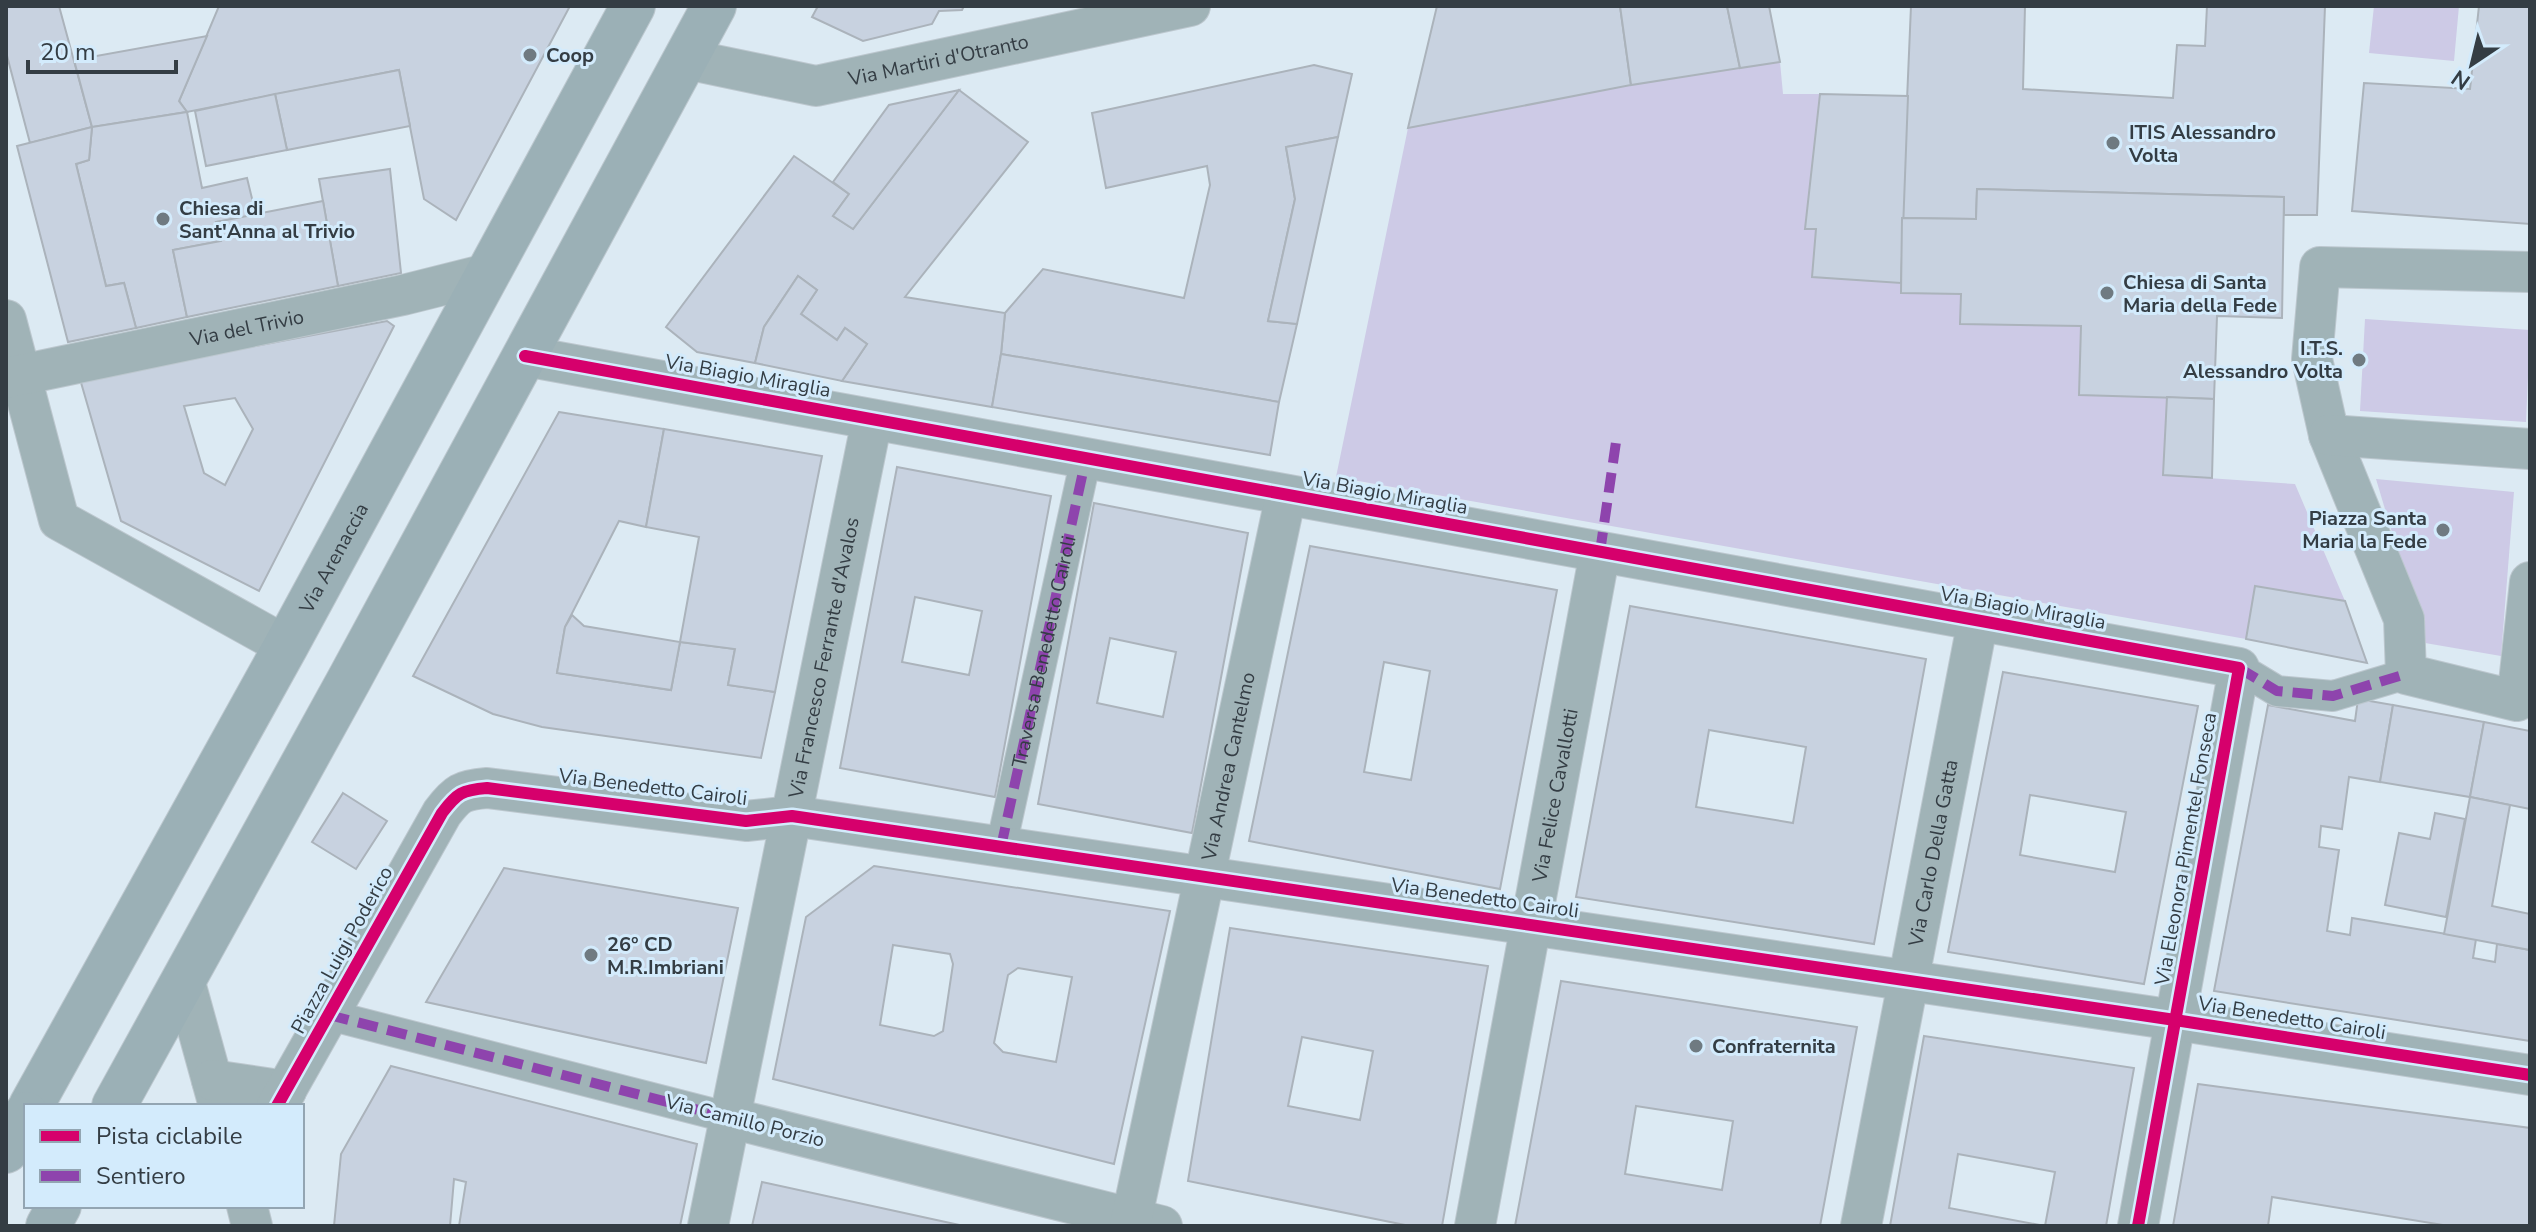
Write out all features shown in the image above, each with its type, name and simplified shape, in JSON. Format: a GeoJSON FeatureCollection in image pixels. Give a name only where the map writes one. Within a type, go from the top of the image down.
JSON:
{"type":"FeatureCollection","features":[{"type":"Feature","properties":{"kind":"main road","name":"Via Arenaccia"},"geometry":{"type":"LineString","coordinates":[[32,1104],[286,646],[633,6]]}},
{"type":"Feature","properties":{"kind":"main road"},"geometry":{"type":"LineString","coordinates":[[115,1104],[714,6]]}},
{"type":"Feature","properties":{"kind":"main road"},"geometry":{"type":"LineString","coordinates":[[6,1151],[24,1118]]}},
{"type":"Feature","properties":{"kind":"main road"},"geometry":{"type":"LineString","coordinates":[[48,1226],[58,1208]]}},
{"type":"Feature","properties":{"kind":"street","name":"Via Martiri d'Otranto"},"geometry":{"type":"LineString","coordinates":[[686,59],[816,86],[1190,6]]}},
{"type":"Feature","properties":{"kind":"street"},"geometry":{"type":"LineString","coordinates":[[2406,674],[2404,619],[2329,435],[2312,359],[2320,267],[2530,272]]}},
{"type":"Feature","properties":{"kind":"street","name":"Via del Trivio"},"geometry":{"type":"LineString","coordinates":[[14,376],[403,295],[487,274]]}},
{"type":"Feature","properties":{"kind":"street"},"geometry":{"type":"LineString","coordinates":[[6,320],[14,376],[59,520],[286,646]]}},
{"type":"Feature","properties":{"kind":"street","name":"Via Biagio Miraglia"},"geometry":{"type":"LineString","coordinates":[[525,356],[2239,668]]}},
{"type":"Feature","properties":{"kind":"street","name":"Via Francesco Ferrante d'Avalos"},"geometry":{"type":"LineString","coordinates":[[708,1226],[872,420]]}},
{"type":"Feature","properties":{"kind":"street"},"geometry":{"type":"LineString","coordinates":[[2329,435],[2530,449]]}},
{"type":"Feature","properties":{"kind":"street","name":"Traversa Benedetto Cairoli"},"geometry":{"type":"LineString","coordinates":[[1001,847],[1086,458]]}},
{"type":"Feature","properties":{"kind":"street","name":"Via Andrea Cantelmo"},"geometry":{"type":"LineString","coordinates":[[1141,1224],[1205,877],[1286,495]]}},
{"type":"Feature","properties":{"kind":"street","name":"Via Felice Cavallotti"},"geometry":{"type":"LineString","coordinates":[[1475,1226],[1600,552]]}},
{"type":"Feature","properties":{"kind":"street"},"geometry":{"type":"LineString","coordinates":[[2239,668],[2277,691],[2333,696],[2406,674],[2517,701],[2530,582]]}},
{"type":"Feature","properties":{"kind":"street","name":"Via Carlo Della Gatta"},"geometry":{"type":"LineString","coordinates":[[1861,1226],[1978,620]]}},
{"type":"Feature","properties":{"kind":"street","name":"Via Eleonora Pimentel Fonseca"},"geometry":{"type":"LineString","coordinates":[[2138,1226],[2239,668]]}},
{"type":"Feature","properties":{"kind":"street","name":"Via Benedetto Cairoli"},"geometry":{"type":"LineString","coordinates":[[442,813],[455,796],[469,789],[487,788],[746,821],[792,816],[2530,1075]]}},
{"type":"Feature","properties":{"kind":"street","name":"Piazza Luigi Poderico"},"geometry":{"type":"LineString","coordinates":[[282,1098],[442,813]]}},
{"type":"Feature","properties":{"kind":"street"},"geometry":{"type":"LineString","coordinates":[[184,979],[216,1093],[282,1098]]}},
{"type":"Feature","properties":{"kind":"street","name":"Via Camillo Porzio"},"geometry":{"type":"LineString","coordinates":[[329,1015],[1141,1224]]}},
{"type":"Feature","properties":{"kind":"shaded area"},"geometry":{"type":"Polygon","coordinates":[[[2374,6],[2459,6],[2454,61],[2369,53],[2374,6]]]}},
{"type":"Feature","properties":{"kind":"shaded area"},"geometry":{"type":"Polygon","coordinates":[[[1780,62],[1783,94],[1820,94],[1805,229],[1816,229],[1813,277],[1901,283],[1902,293],[1961,294],[1960,324],[2081,326],[2079,395],[2167,397],[2164,475],[2295,484],[2345,601],[2255,586],[2246,639],[1336,477],[1408,128],[1631,85],[1780,62]]]}},
{"type":"Feature","properties":{"kind":"shaded area"},"geometry":{"type":"Polygon","coordinates":[[[2365,319],[2530,330],[2526,422],[2360,411],[2365,319]]]}},
{"type":"Feature","properties":{"kind":"shaded area"},"geometry":{"type":"Polygon","coordinates":[[[2376,479],[2514,492],[2501,656],[2425,643],[2376,479]]]}},
{"type":"Feature","properties":{"kind":"building"},"geometry":{"type":"Polygon","coordinates":[[[6,6],[59,6],[92,127],[30,143],[6,52],[6,6]]]}},
{"type":"Feature","properties":{"kind":"building"},"geometry":{"type":"Polygon","coordinates":[[[219,6],[570,6],[456,220],[424,199],[399,70],[187,112],[179,101],[219,6]]]}},
{"type":"Feature","properties":{"kind":"building"},"geometry":{"type":"Polygon","coordinates":[[[818,6],[964,6],[962,10],[939,11],[932,24],[863,41],[812,17],[818,6]]]}},
{"type":"Feature","properties":{"kind":"building"},"geometry":{"type":"Polygon","coordinates":[[[1437,6],[1620,6],[1631,85],[1408,128],[1437,6]]]}},
{"type":"Feature","properties":{"kind":"building"},"geometry":{"type":"Polygon","coordinates":[[[1620,6],[1727,6],[1740,68],[1631,85],[1620,6]]]}},
{"type":"Feature","properties":{"kind":"building"},"geometry":{"type":"Polygon","coordinates":[[[1727,6],[1769,6],[1780,62],[1740,68],[1727,6]]]}},
{"type":"Feature","properties":{"kind":"building","name":"ITIS Alessandro Volta"},"geometry":{"type":"Polygon","coordinates":[[[1911,6],[2025,6],[2023,89],[2173,98],[2177,45],[2205,46],[2207,6],[2325,6],[2317,215],[2284,215],[2284,197],[1977,189],[1976,219],[1902,218],[1911,6]]]}},
{"type":"Feature","properties":{"kind":"building"},"geometry":{"type":"Polygon","coordinates":[[[2479,6],[2530,6],[2530,224],[2352,211],[2364,83],[2470,89],[2479,6]]]}},
{"type":"Feature","properties":{"kind":"building"},"geometry":{"type":"Polygon","coordinates":[[[207,36],[179,101],[187,112],[92,127],[74,60],[207,36]]]}},
{"type":"Feature","properties":{"kind":"building"},"geometry":{"type":"Polygon","coordinates":[[[1314,65],[1352,74],[1338,137],[1286,147],[1295,199],[1268,321],[1297,324],[1279,402],[1001,354],[1005,313],[1043,269],[1184,298],[1210,185],[1207,166],[1106,188],[1092,113],[1314,65]]]}},
{"type":"Feature","properties":{"kind":"building"},"geometry":{"type":"Polygon","coordinates":[[[399,70],[410,126],[287,150],[275,94],[399,70]]]}},
{"type":"Feature","properties":{"kind":"building"},"geometry":{"type":"Polygon","coordinates":[[[959,90],[1028,142],[905,297],[1005,313],[992,407],[842,381],[867,344],[845,328],[837,340],[801,314],[817,290],[798,276],[764,327],[755,363],[697,352],[666,327],[794,156],[849,194],[833,216],[853,229],[959,90]]]}},
{"type":"Feature","properties":{"kind":"building"},"geometry":{"type":"Polygon","coordinates":[[[959,90],[853,229],[833,216],[849,194],[833,182],[889,105],[959,90]]]}},
{"type":"Feature","properties":{"kind":"building"},"geometry":{"type":"Polygon","coordinates":[[[275,94],[287,150],[206,166],[195,111],[275,94]]]}},
{"type":"Feature","properties":{"kind":"building"},"geometry":{"type":"Polygon","coordinates":[[[1820,94],[1908,96],[1901,283],[1812,277],[1816,229],[1805,229],[1820,94]]]}},
{"type":"Feature","properties":{"kind":"building","name":"Chiesa di Sant'Anna al Trivio"},"geometry":{"type":"Polygon","coordinates":[[[187,112],[202,188],[247,178],[256,215],[216,222],[221,241],[173,250],[187,317],[136,328],[124,283],[106,286],[76,164],[89,160],[92,127],[187,112]]]}},
{"type":"Feature","properties":{"kind":"building"},"geometry":{"type":"Polygon","coordinates":[[[92,127],[89,160],[76,164],[106,286],[124,283],[136,328],[68,342],[17,146],[92,127]]]}},
{"type":"Feature","properties":{"kind":"building"},"geometry":{"type":"Polygon","coordinates":[[[1338,137],[1297,324],[1268,321],[1295,199],[1286,147],[1338,137]]]}},
{"type":"Feature","properties":{"kind":"building"},"geometry":{"type":"Polygon","coordinates":[[[390,169],[401,273],[338,286],[319,179],[390,169]]]}},
{"type":"Feature","properties":{"kind":"building","name":"Chiesa di Santa Maria della Fede"},"geometry":{"type":"Polygon","coordinates":[[[1977,189],[2284,197],[2282,318],[2217,316],[2214,399],[2079,395],[2081,326],[1960,324],[1961,294],[1901,293],[1902,218],[1976,219],[1977,189]]]}},
{"type":"Feature","properties":{"kind":"building"},"geometry":{"type":"Polygon","coordinates":[[[323,201],[338,286],[187,317],[173,250],[221,241],[216,222],[323,201]]]}},
{"type":"Feature","properties":{"kind":"building"},"geometry":{"type":"Polygon","coordinates":[[[798,276],[817,290],[801,314],[837,340],[845,328],[867,344],[842,381],[755,363],[764,327],[798,276]]]}},
{"type":"Feature","properties":{"kind":"building"},"geometry":{"type":"Polygon","coordinates":[[[387,321],[394,326],[259,591],[121,521],[80,379],[387,321]],[[235,398],[184,406],[204,473],[225,485],[253,429],[235,398]]]}},
{"type":"Feature","properties":{"kind":"building"},"geometry":{"type":"Polygon","coordinates":[[[1001,354],[1279,402],[1270,455],[992,407],[1001,354]]]}},
{"type":"Feature","properties":{"kind":"building"},"geometry":{"type":"Polygon","coordinates":[[[2167,397],[2214,399],[2212,478],[2163,475],[2167,397]]]}},
{"type":"Feature","properties":{"kind":"building"},"geometry":{"type":"Polygon","coordinates":[[[559,412],[664,429],[646,527],[619,521],[565,627],[557,673],[671,690],[680,642],[735,649],[728,685],[775,692],[761,758],[542,727],[493,714],[413,676],[559,412]]]}},
{"type":"Feature","properties":{"kind":"building"},"geometry":{"type":"Polygon","coordinates":[[[664,429],[822,456],[775,692],[728,685],[735,649],[680,642],[699,537],[646,527],[664,429]]]}},
{"type":"Feature","properties":{"kind":"building"},"geometry":{"type":"Polygon","coordinates":[[[897,467],[1051,496],[995,797],[840,768],[897,467]],[[915,597],[902,662],[969,675],[982,611],[915,597]]]}},
{"type":"Feature","properties":{"kind":"building"},"geometry":{"type":"Polygon","coordinates":[[[1094,503],[1248,533],[1192,833],[1038,804],[1094,503]],[[1110,638],[1097,703],[1163,717],[1176,652],[1110,638]]]}},
{"type":"Feature","properties":{"kind":"building"},"geometry":{"type":"Polygon","coordinates":[[[1310,546],[1557,590],[1500,889],[1249,841],[1310,546]],[[1384,662],[1364,772],[1411,780],[1430,671],[1384,662]]]}},
{"type":"Feature","properties":{"kind":"building"},"geometry":{"type":"Polygon","coordinates":[[[2255,586],[2345,601],[2367,663],[2246,639],[2255,586]]]}},
{"type":"Feature","properties":{"kind":"building"},"geometry":{"type":"Polygon","coordinates":[[[1630,606],[1926,659],[1874,944],[1576,897],[1630,606]],[[1709,730],[1696,807],[1793,823],[1806,747],[1709,730]]]}},
{"type":"Feature","properties":{"kind":"building"},"geometry":{"type":"Polygon","coordinates":[[[572,615],[584,626],[680,642],[671,690],[557,673],[565,627],[572,615]]]}},
{"type":"Feature","properties":{"kind":"building"},"geometry":{"type":"Polygon","coordinates":[[[2003,672],[2198,706],[2144,984],[1948,952],[2003,672]],[[2030,795],[2020,855],[2115,872],[2126,812],[2030,795]]]}},
{"type":"Feature","properties":{"kind":"building"},"geometry":{"type":"Polygon","coordinates":[[[2358,699],[2393,705],[2380,782],[2349,777],[2342,829],[2321,826],[2319,847],[2339,850],[2327,931],[2350,935],[2352,918],[2476,939],[2473,958],[2495,962],[2497,944],[2530,950],[2530,1041],[2214,991],[2268,705],[2355,721],[2358,699]]]}},
{"type":"Feature","properties":{"kind":"building"},"geometry":{"type":"Polygon","coordinates":[[[2393,705],[2484,722],[2470,797],[2380,782],[2393,705]]]}},
{"type":"Feature","properties":{"kind":"building"},"geometry":{"type":"Polygon","coordinates":[[[2484,722],[2530,731],[2530,809],[2470,797],[2484,722]]]}},
{"type":"Feature","properties":{"kind":"building"},"geometry":{"type":"Polygon","coordinates":[[[343,793],[387,821],[356,869],[312,842],[343,793]]]}},
{"type":"Feature","properties":{"kind":"building"},"geometry":{"type":"Polygon","coordinates":[[[2470,797],[2510,805],[2492,906],[2530,914],[2530,950],[2444,934],[2470,797]]]}},
{"type":"Feature","properties":{"kind":"building"},"geometry":{"type":"Polygon","coordinates":[[[2435,813],[2465,819],[2446,917],[2385,905],[2399,833],[2430,839],[2435,813]]]}},
{"type":"Feature","properties":{"kind":"building"},"geometry":{"type":"Polygon","coordinates":[[[874,866],[1170,911],[1114,1164],[773,1079],[806,917],[874,866]],[[893,945],[880,1025],[934,1036],[943,1031],[953,964],[950,954],[893,945]],[[1018,968],[1008,975],[994,1043],[1003,1052],[1056,1062],[1072,977],[1018,968]]]}},
{"type":"Feature","properties":{"kind":"building","name":"26° CD M.R.Imbriani"},"geometry":{"type":"Polygon","coordinates":[[[504,868],[738,908],[706,1063],[426,1002],[504,868]]]}},
{"type":"Feature","properties":{"kind":"building"},"geometry":{"type":"Polygon","coordinates":[[[1230,928],[1488,966],[1442,1226],[1410,1226],[1188,1181],[1230,928]],[[1302,1037],[1288,1106],[1360,1120],[1373,1051],[1302,1037]]]}},
{"type":"Feature","properties":{"kind":"building"},"geometry":{"type":"Polygon","coordinates":[[[1561,981],[1857,1027],[1820,1226],[1515,1226],[1561,981]],[[1636,1106],[1625,1174],[1722,1190],[1733,1121],[1636,1106]]]}},
{"type":"Feature","properties":{"kind":"building"},"geometry":{"type":"Polygon","coordinates":[[[1924,1036],[2134,1068],[2106,1226],[2045,1226],[1890,1226],[1924,1036]],[[1958,1154],[1949,1208],[2045,1226],[2055,1172],[1958,1154]]]}},
{"type":"Feature","properties":{"kind":"building"},"geometry":{"type":"Polygon","coordinates":[[[391,1066],[697,1144],[680,1226],[459,1226],[466,1182],[454,1179],[450,1226],[334,1226],[341,1154],[391,1066]]]}},
{"type":"Feature","properties":{"kind":"building"},"geometry":{"type":"Polygon","coordinates":[[[2198,1084],[2530,1128],[2530,1226],[2449,1226],[2272,1197],[2268,1226],[2173,1226],[2198,1084]]]}},
{"type":"Feature","properties":{"kind":"building"},"geometry":{"type":"Polygon","coordinates":[[[762,1182],[964,1226],[752,1226],[762,1182]]]}},
{"type":"Feature","properties":{"kind":"marked path"},"geometry":{"type":"LineString","coordinates":[[1600,552],[1616,442]]}},
{"type":"Feature","properties":{"kind":"marked path"},"geometry":{"type":"LineString","coordinates":[[1001,847],[1086,458]]}},
{"type":"Feature","properties":{"kind":"marked path"},"geometry":{"type":"LineString","coordinates":[[2239,668],[2277,691],[2333,696],[2406,674]]}},
{"type":"Feature","properties":{"kind":"marked path"},"geometry":{"type":"LineString","coordinates":[[329,1015],[730,1118]]}},
{"type":"Feature","properties":{"kind":"cycle path"},"geometry":{"type":"LineString","coordinates":[[525,356],[2239,668],[2138,1226]]}},
{"type":"Feature","properties":{"kind":"cycle path"},"geometry":{"type":"LineString","coordinates":[[278,1104],[442,813],[461,794],[487,788],[746,821],[792,816],[2530,1075]]}},
{"type":"Feature","properties":{"kind":"place","name":"Coop"},"geometry":{"type":"Point","coordinates":[530,55]}},
{"type":"Feature","properties":{"kind":"place","name":"ITIS Alessandro Volta"},"geometry":{"type":"Point","coordinates":[2113,143]}},
{"type":"Feature","properties":{"kind":"place","name":"Chiesa di Sant'Anna al Trivio"},"geometry":{"type":"Point","coordinates":[163,219]}},
{"type":"Feature","properties":{"kind":"place","name":"Chiesa di Santa Maria della Fede"},"geometry":{"type":"Point","coordinates":[2107,293]}},
{"type":"Feature","properties":{"kind":"place","name":"I.T.S. Alessandro Volta"},"geometry":{"type":"Point","coordinates":[2359,360]}},
{"type":"Feature","properties":{"kind":"place","name":"Piazza Santa Maria la Fede"},"geometry":{"type":"Point","coordinates":[2443,530]}},
{"type":"Feature","properties":{"kind":"place","name":"26° CD M.R.Imbriani"},"geometry":{"type":"Point","coordinates":[591,955]}},
{"type":"Feature","properties":{"kind":"place","name":"Confraternita"},"geometry":{"type":"Point","coordinates":[1696,1046]}}]}
